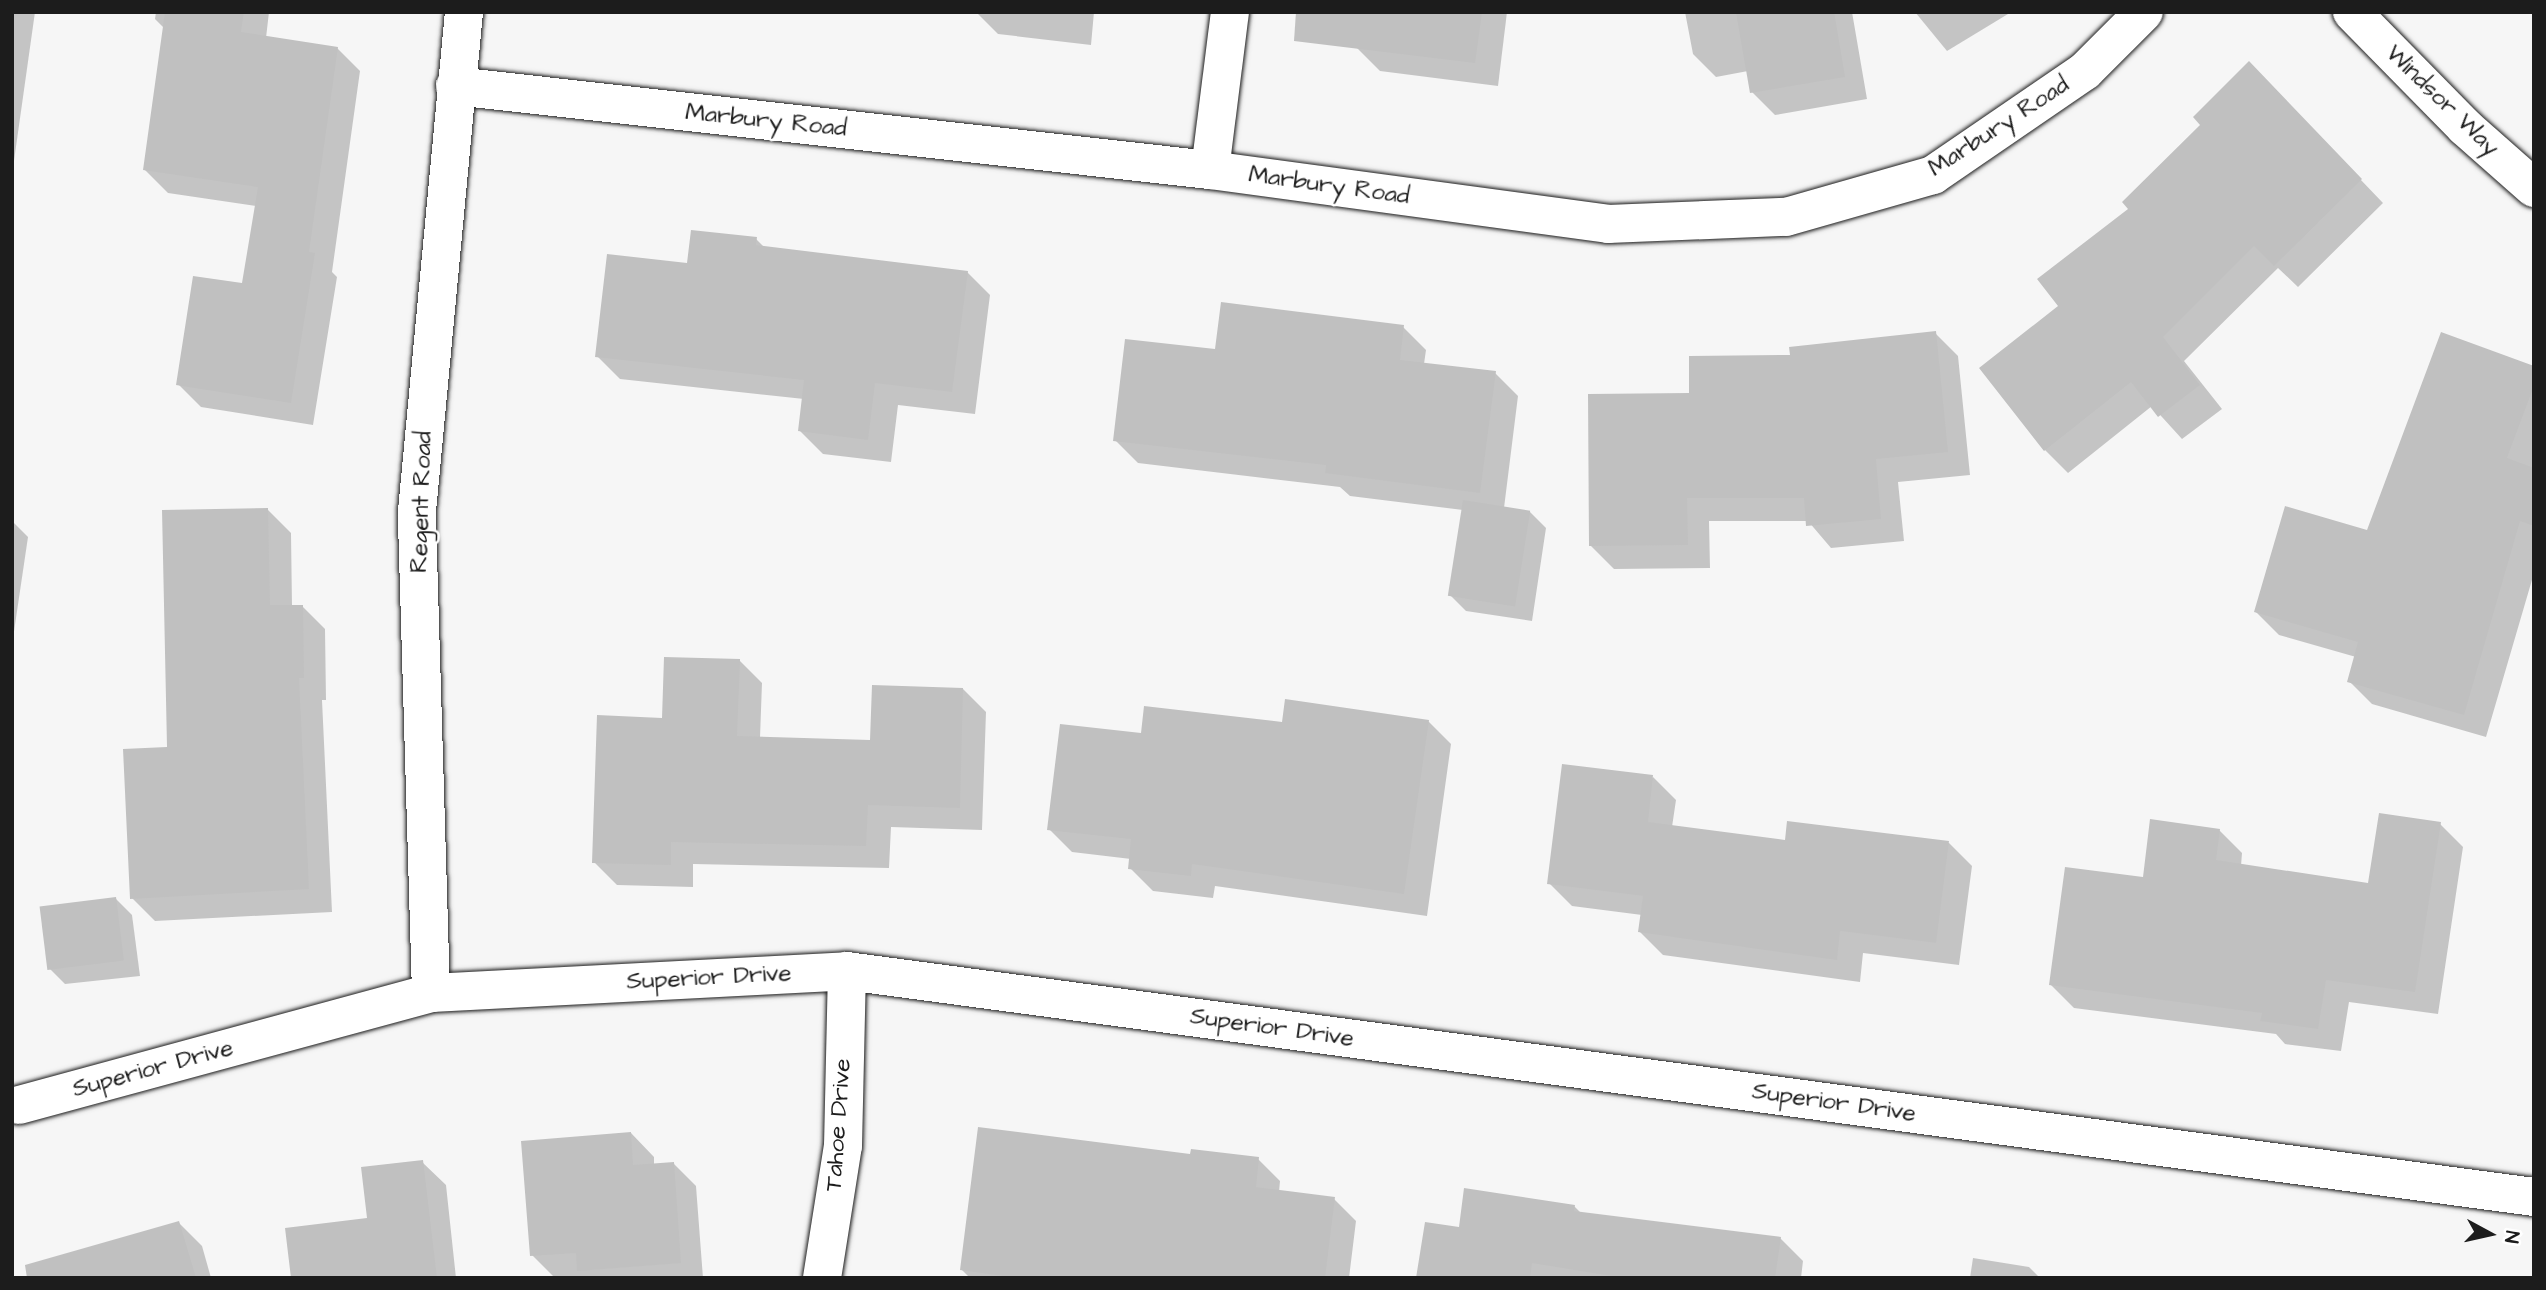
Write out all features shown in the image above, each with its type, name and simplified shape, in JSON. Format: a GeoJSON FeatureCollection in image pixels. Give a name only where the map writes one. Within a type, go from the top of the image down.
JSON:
{"type":"FeatureCollection","features":[{"type":"Feature","properties":{"kind":"street","name":"Regent Road"},"geometry":{"type":"LineString","coordinates":[[431,993],[417,511],[464,12]]}},
{"type":"Feature","properties":{"kind":"street"},"geometry":{"type":"LineString","coordinates":[[1210,170],[1230,12]]}},
{"type":"Feature","properties":{"kind":"street","name":"Marbury Road"},"geometry":{"type":"LineString","coordinates":[[455,86],[1210,170],[1608,224],[1786,217],[1933,175],[2085,71],[2144,12]]}},
{"type":"Feature","properties":{"kind":"street","name":"Windsor Way"},"geometry":{"type":"LineString","coordinates":[[2352,12],[2465,127],[2534,188]]}},
{"type":"Feature","properties":{"kind":"street","name":"Superior Drive"},"geometry":{"type":"LineString","coordinates":[[19,1105],[431,993],[847,971],[2533,1194]]}},
{"type":"Feature","properties":{"kind":"street","name":"Tahoe Drive"},"geometry":{"type":"LineString","coordinates":[[822,1278],[843,1146],[847,971]]}},
{"type":"Feature","properties":{"kind":"building"},"geometry":{"type":"Polygon","coordinates":[[[165,12],[244,12],[241,32],[338,47],[309,252],[315,253],[291,403],[176,385],[193,276],[242,283],[258,187],[143,170],[165,12]]]}},
{"type":"Feature","properties":{"kind":"building"},"geometry":{"type":"Polygon","coordinates":[[[1296,12],[1482,12],[1475,63],[1294,41],[1296,12]]]}},
{"type":"Feature","properties":{"kind":"building"},"geometry":{"type":"Polygon","coordinates":[[[1736,12],[1834,12],[1845,77],[1750,93],[1736,12]]]}},
{"type":"Feature","properties":{"kind":"building"},"geometry":{"type":"Polygon","coordinates":[[[2249,61],[2362,179],[2274,266],[2254,246],[2163,337],[2200,385],[2158,417],[2131,382],[2044,451],[1979,368],[2058,306],[2037,279],[2128,209],[2122,202],[2200,125],[2193,117],[2249,61]]]}},
{"type":"Feature","properties":{"kind":"building"},"geometry":{"type":"Polygon","coordinates":[[[691,230],[757,237],[756,245],[968,271],[952,392],[875,383],[868,440],[798,431],[804,380],[595,357],[607,254],[687,263],[691,230]]]}},
{"type":"Feature","properties":{"kind":"building"},"geometry":{"type":"Polygon","coordinates":[[[1221,302],[1404,325],[1400,360],[1496,371],[1480,493],[1325,473],[1326,465],[1113,441],[1125,339],[1215,349],[1221,302]]]}},
{"type":"Feature","properties":{"kind":"building"},"geometry":{"type":"Polygon","coordinates":[[[1936,331],[1948,452],[1876,459],[1881,519],[1806,526],[1804,498],[1687,498],[1688,545],[1589,546],[1588,394],[1689,393],[1689,356],[1790,355],[1789,347],[1936,331]]]}},
{"type":"Feature","properties":{"kind":"building"},"geometry":{"type":"Polygon","coordinates":[[[2441,332],[2534,366],[2534,386],[2507,458],[2534,468],[2534,526],[2520,521],[2464,715],[2347,682],[2358,642],[2254,612],[2285,506],[2367,530],[2441,332]]]}},
{"type":"Feature","properties":{"kind":"building"},"geometry":{"type":"Polygon","coordinates":[[[1463,500],[1530,511],[1515,606],[1448,596],[1463,500]]]}},
{"type":"Feature","properties":{"kind":"building"},"geometry":{"type":"Polygon","coordinates":[[[268,508],[270,605],[303,605],[304,678],[299,678],[309,889],[130,899],[123,749],[167,747],[162,510],[268,508]]]}},
{"type":"Feature","properties":{"kind":"building"},"geometry":{"type":"Polygon","coordinates":[[[664,657],[740,659],[737,736],[870,740],[872,685],[963,688],[960,808],[868,805],[866,846],[671,842],[671,865],[592,863],[597,715],[662,718],[664,657]]]}},
{"type":"Feature","properties":{"kind":"building"},"geometry":{"type":"Polygon","coordinates":[[[1285,699],[1429,720],[1404,894],[1192,864],[1191,876],[1128,869],[1131,839],[1047,830],[1060,724],[1141,733],[1144,706],[1282,722],[1285,699]]]}},
{"type":"Feature","properties":{"kind":"building"},"geometry":{"type":"Polygon","coordinates":[[[1562,764],[1653,775],[1648,822],[1785,840],[1787,821],[1949,841],[1936,943],[1840,931],[1837,960],[1638,932],[1643,896],[1547,884],[1562,764]]]}},
{"type":"Feature","properties":{"kind":"building"},"geometry":{"type":"Polygon","coordinates":[[[2379,813],[2441,822],[2415,992],[2326,980],[2318,1029],[2260,1021],[2262,1013],[2049,985],[2065,867],[2143,877],[2150,819],[2220,829],[2216,860],[2368,883],[2379,813]]]}},
{"type":"Feature","properties":{"kind":"building"},"geometry":{"type":"Polygon","coordinates":[[[116,897],[124,961],[47,970],[40,906],[116,897]]]}},
{"type":"Feature","properties":{"kind":"building"},"geometry":{"type":"Polygon","coordinates":[[[978,1127],[1190,1154],[1191,1149],[1259,1157],[1256,1187],[1335,1197],[1325,1278],[1018,1278],[960,1270],[978,1127]]]}},
{"type":"Feature","properties":{"kind":"building"},"geometry":{"type":"Polygon","coordinates":[[[631,1132],[633,1165],[674,1162],[681,1263],[577,1271],[576,1253],[530,1256],[521,1141],[631,1132]]]}},
{"type":"Feature","properties":{"kind":"building"},"geometry":{"type":"Polygon","coordinates":[[[423,1160],[437,1278],[291,1278],[285,1228],[367,1218],[361,1167],[423,1160]]]}},
{"type":"Feature","properties":{"kind":"building"},"geometry":{"type":"Polygon","coordinates":[[[1464,1188],[1575,1205],[1574,1211],[1781,1237],[1775,1278],[1624,1278],[1532,1263],[1530,1278],[1416,1278],[1425,1222],[1459,1227],[1464,1188]]]}},
{"type":"Feature","properties":{"kind":"building"},"geometry":{"type":"Polygon","coordinates":[[[179,1221],[196,1278],[27,1278],[25,1265],[179,1221]]]}}]}
